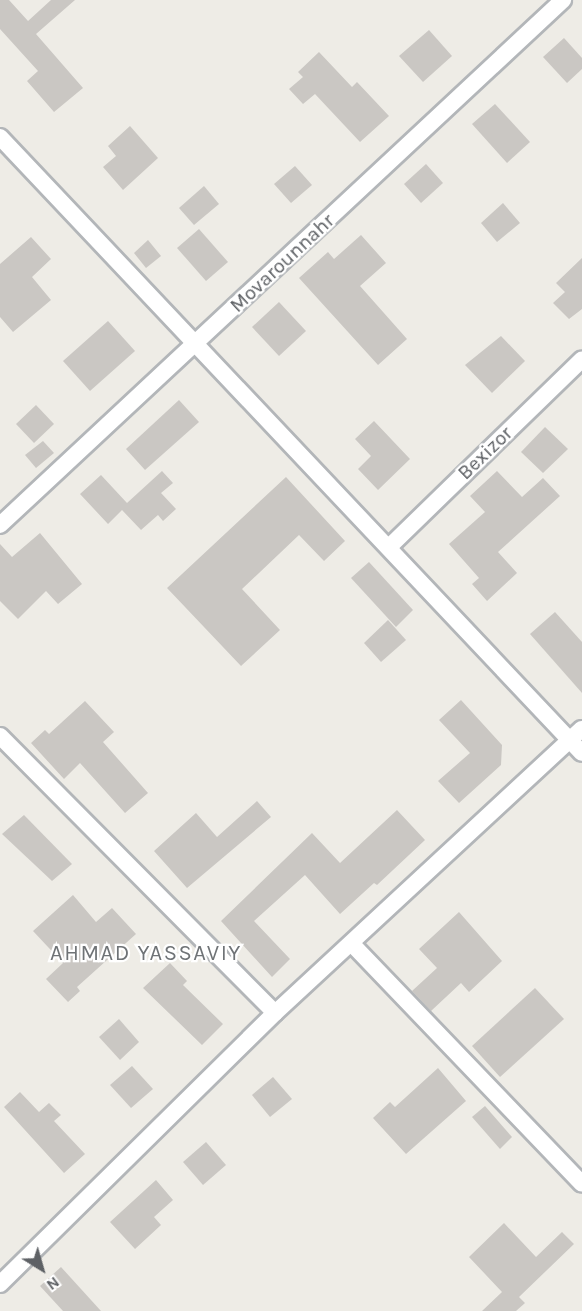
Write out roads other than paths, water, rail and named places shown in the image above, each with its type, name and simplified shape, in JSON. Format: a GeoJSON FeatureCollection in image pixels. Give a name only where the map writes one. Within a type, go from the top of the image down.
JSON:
{"type":"FeatureCollection","features":[{"type":"Feature","properties":{"kind":"street","name":"Movarounnahr"},"geometry":{"type":"LineString","coordinates":[[0,525],[562,0]]}},
{"type":"Feature","properties":{"kind":"street"},"geometry":{"type":"LineString","coordinates":[[0,137],[194,346],[576,735],[582,753]]}},
{"type":"Feature","properties":{"kind":"street","name":"Bexizor"},"geometry":{"type":"LineString","coordinates":[[389,547],[582,358]]}},
{"type":"Feature","properties":{"kind":"street"},"geometry":{"type":"LineString","coordinates":[[0,1284],[275,1014],[576,735]]}},
{"type":"Feature","properties":{"kind":"street"},"geometry":{"type":"LineString","coordinates":[[0,736],[275,1014]]}},
{"type":"Feature","properties":{"kind":"street"},"geometry":{"type":"LineString","coordinates":[[352,944],[582,1184]]}},
{"type":"Feature","properties":{"kind":"district","name":"AHMAD YASSAVIY"},"geometry":{"type":"Point","coordinates":[146,954]}}]}
